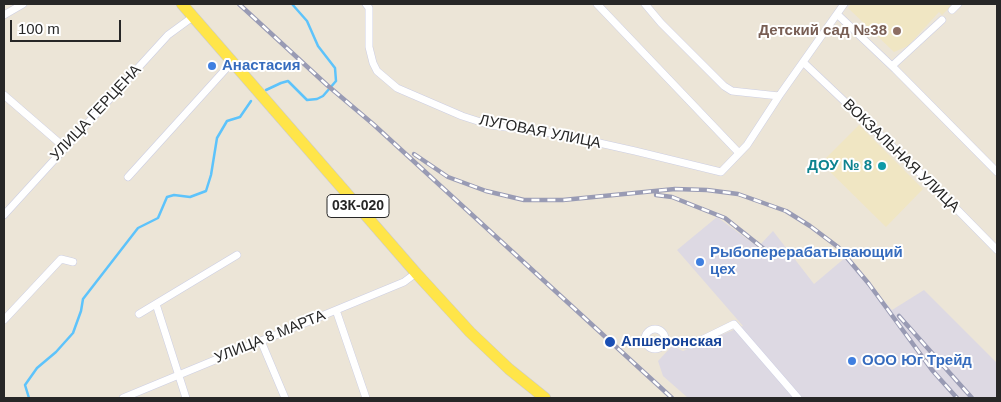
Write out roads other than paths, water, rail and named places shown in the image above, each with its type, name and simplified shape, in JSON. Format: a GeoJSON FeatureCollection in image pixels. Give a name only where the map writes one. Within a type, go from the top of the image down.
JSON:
{"type":"FeatureCollection","features":[{"type":"Feature","properties":{"kind":"main road","name":"03К-020"},"geometry":{"type":"LineString","coordinates":[[182,4],[416,273],[470,332],[509,370],[545,398]]}},
{"type":"Feature","properties":{"kind":"street","name":"ЛУГОВАЯ УЛИЦА"},"geometry":{"type":"LineString","coordinates":[[366,4],[369,8],[369,46],[377,71],[398,88],[462,116],[490,125],[559,134],[721,172],[739,153]]}},
{"type":"Feature","properties":{"kind":"street"},"geometry":{"type":"LineString","coordinates":[[597,4],[739,153],[747,145],[844,4]]}},
{"type":"Feature","properties":{"kind":"street"},"geometry":{"type":"LineString","coordinates":[[645,4],[661,24],[724,86],[732,90],[779,96]]}},
{"type":"Feature","properties":{"kind":"street"},"geometry":{"type":"LineString","coordinates":[[952,10],[958,4]]}},
{"type":"Feature","properties":{"kind":"street"},"geometry":{"type":"LineString","coordinates":[[4,15],[17,5]]}},
{"type":"Feature","properties":{"kind":"street"},"geometry":{"type":"LineString","coordinates":[[838,14],[997,172]]}},
{"type":"Feature","properties":{"kind":"street","name":"УЛИЦА ГЕРЦЕНА"},"geometry":{"type":"LineString","coordinates":[[4,215],[168,35],[194,16]]}},
{"type":"Feature","properties":{"kind":"street"},"geometry":{"type":"LineString","coordinates":[[892,66],[942,20]]}},
{"type":"Feature","properties":{"kind":"street"},"geometry":{"type":"LineString","coordinates":[[128,177],[233,61]]}},
{"type":"Feature","properties":{"kind":"street","name":"ВОКЗАЛЬНАЯ УЛИЦА"},"geometry":{"type":"LineString","coordinates":[[803,62],[937,189],[997,250]]}},
{"type":"Feature","properties":{"kind":"street"},"geometry":{"type":"LineString","coordinates":[[4,95],[64,147]]}},
{"type":"Feature","properties":{"kind":"street"},"geometry":{"type":"LineString","coordinates":[[139,314],[236,254]]}},
{"type":"Feature","properties":{"kind":"street"},"geometry":{"type":"LineString","coordinates":[[4,320],[61,259],[73,262]]}},
{"type":"Feature","properties":{"kind":"street","name":"УЛИЦА 8 МАРТА"},"geometry":{"type":"LineString","coordinates":[[123,398],[404,282],[416,273]]}},
{"type":"Feature","properties":{"kind":"street"},"geometry":{"type":"LineString","coordinates":[[156,304],[186,398]]}},
{"type":"Feature","properties":{"kind":"street"},"geometry":{"type":"LineString","coordinates":[[336,310],[366,398]]}},
{"type":"Feature","properties":{"kind":"street"},"geometry":{"type":"LineString","coordinates":[[664,342],[692,346],[734,324],[798,398]]}},
{"type":"Feature","properties":{"kind":"street"},"geometry":{"type":"LineString","coordinates":[[262,341],[285,398]]}},
{"type":"Feature","properties":{"kind":"waterway"},"geometry":{"type":"LineString","coordinates":[[266,90],[288,81],[307,100],[317,99],[323,96],[336,81],[335,68],[318,46],[307,21],[292,4]]}},
{"type":"Feature","properties":{"kind":"waterway"},"geometry":{"type":"LineString","coordinates":[[29,398],[25,385],[37,368],[56,352],[73,333],[83,299],[138,228],[158,218],[167,197],[174,195],[190,197],[206,191],[211,175],[217,138],[227,121],[240,117],[251,101]]}},
{"type":"Feature","properties":{"kind":"railway"},"geometry":{"type":"LineString","coordinates":[[239,4],[672,398]]}},
{"type":"Feature","properties":{"kind":"railway"},"geometry":{"type":"LineString","coordinates":[[414,154],[448,177],[486,191],[524,200],[563,200],[675,189],[707,190],[738,194],[786,211],[838,247],[869,284],[932,370],[957,398]]}},
{"type":"Feature","properties":{"kind":"railway"},"geometry":{"type":"LineString","coordinates":[[656,195],[672,197],[725,218],[764,249]]}},
{"type":"Feature","properties":{"kind":"railway"},"geometry":{"type":"LineString","coordinates":[[899,316],[972,398]]}},
{"type":"Feature","properties":{"kind":"place","name":"Детский сад №38"},"geometry":{"type":"Point","coordinates":[897,31]}},
{"type":"Feature","properties":{"kind":"place","name":"Анастасия"},"geometry":{"type":"Point","coordinates":[212,66]}},
{"type":"Feature","properties":{"kind":"place","name":"ДОУ № 8"},"geometry":{"type":"Point","coordinates":[882,166]}},
{"type":"Feature","properties":{"kind":"place","name":"Рыбоперерабатывающий цех"},"geometry":{"type":"Point","coordinates":[700,262]}},
{"type":"Feature","properties":{"kind":"place","name":"Апшеронская"},"geometry":{"type":"Point","coordinates":[610,342]}},
{"type":"Feature","properties":{"kind":"place","name":"ООО Юг Трейд"},"geometry":{"type":"Point","coordinates":[852,361]}}]}
